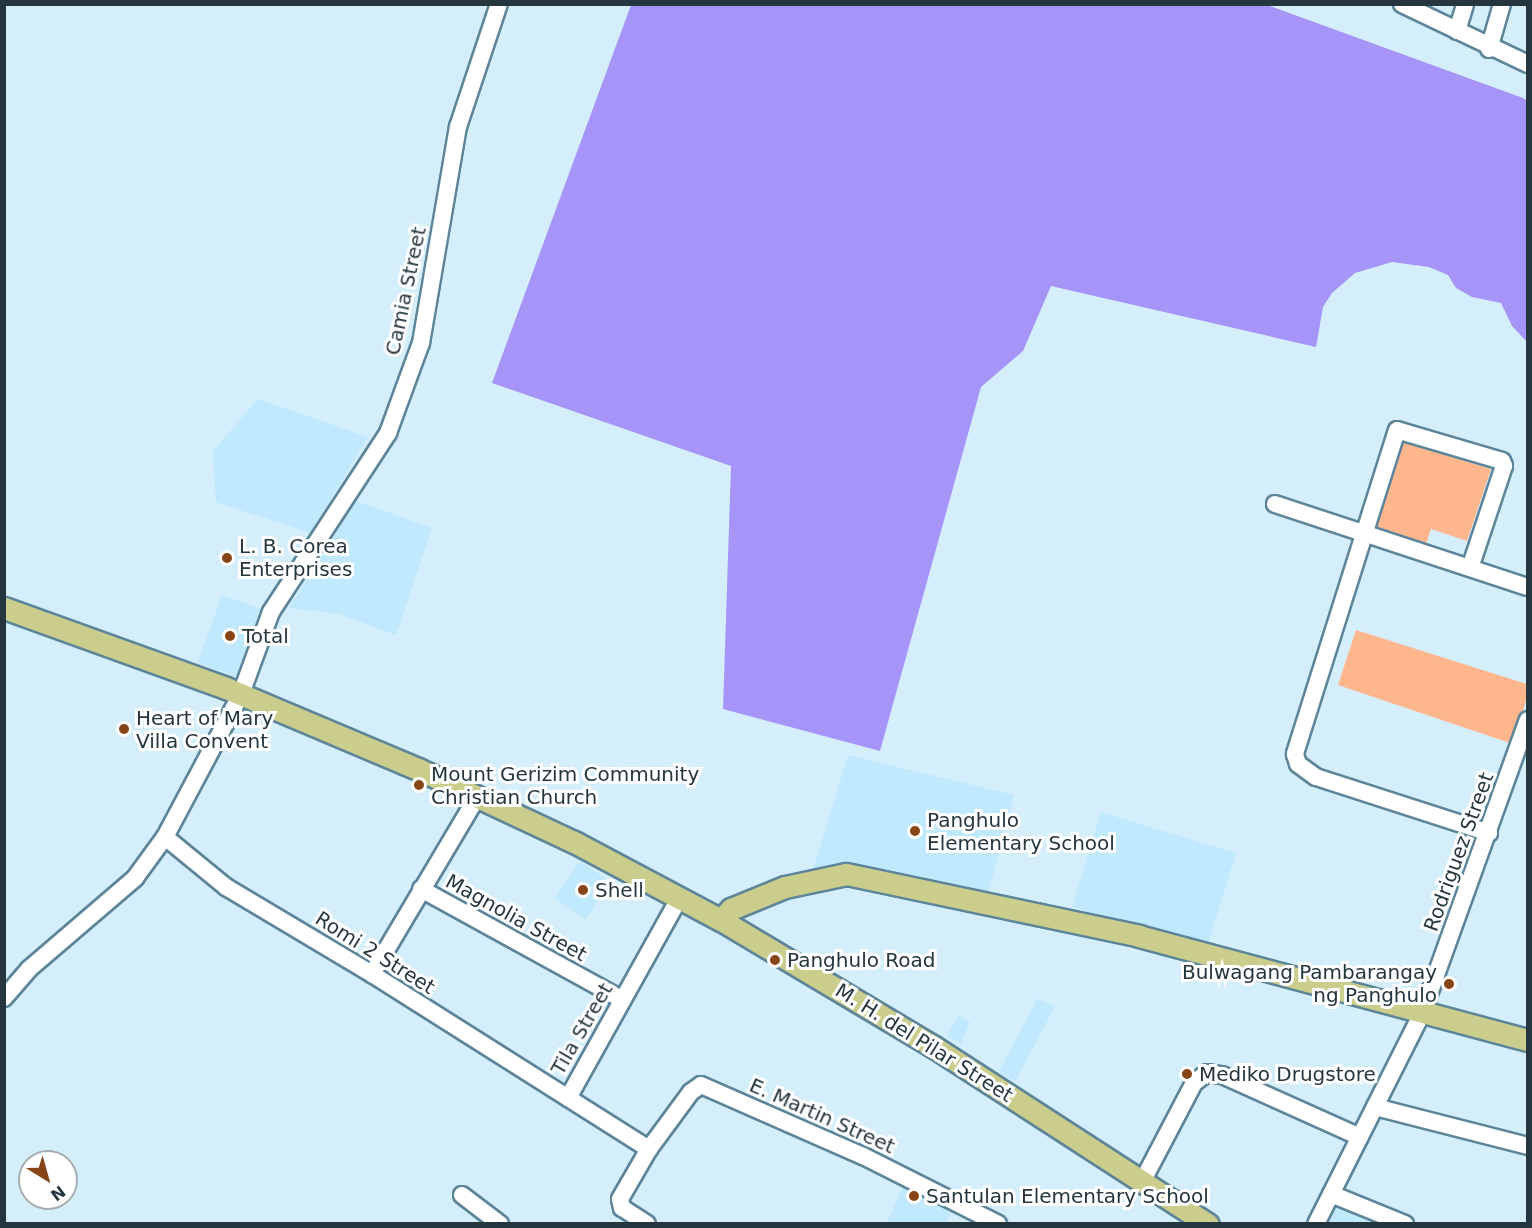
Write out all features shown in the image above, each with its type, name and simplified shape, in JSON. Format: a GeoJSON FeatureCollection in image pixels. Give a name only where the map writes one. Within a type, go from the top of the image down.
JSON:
{"type":"FeatureCollection","features":[{"type":"Feature","properties":{"kind":"main road","name":"M. H. del Pilar Street"},"geometry":{"type":"LineString","coordinates":[[4,608],[241,694],[477,797],[680,897],[933,1047],[1208,1224]]}},
{"type":"Feature","properties":{"kind":"main road"},"geometry":{"type":"LineString","coordinates":[[721,920],[731,909],[785,887],[846,874],[1138,936],[1527,1040]]}},
{"type":"Feature","properties":{"kind":"street","name":"Camia Street"},"geometry":{"type":"LineString","coordinates":[[4,998],[37,962],[135,878],[165,837],[241,694],[271,612],[388,433],[422,343],[458,127],[499,4]]}},
{"type":"Feature","properties":{"kind":"street"},"geometry":{"type":"LineString","coordinates":[[1457,31],[1465,4]]}},
{"type":"Feature","properties":{"kind":"street"},"geometry":{"type":"LineString","coordinates":[[1490,49],[1502,4]]}},
{"type":"Feature","properties":{"kind":"street"},"geometry":{"type":"LineString","coordinates":[[1412,7],[1490,49],[1527,64]]}},
{"type":"Feature","properties":{"kind":"street"},"geometry":{"type":"LineString","coordinates":[[1470,568],[1504,466],[1498,458],[1397,430],[1296,744],[1298,764],[1316,777],[1489,833]]}},
{"type":"Feature","properties":{"kind":"street"},"geometry":{"type":"LineString","coordinates":[[1275,504],[1527,587]]}},
{"type":"Feature","properties":{"kind":"street","name":"Rodriguez Street"},"geometry":{"type":"LineString","coordinates":[[1316,1224],[1423,1011],[1489,833],[1527,720]]}},
{"type":"Feature","properties":{"kind":"street"},"geometry":{"type":"LineString","coordinates":[[372,974],[477,797]]}},
{"type":"Feature","properties":{"kind":"street","name":"Romi 2 Street"},"geometry":{"type":"LineString","coordinates":[[165,837],[226,887],[372,974],[568,1098]]}},
{"type":"Feature","properties":{"kind":"street","name":"Magnolia Street"},"geometry":{"type":"LineString","coordinates":[[421,889],[623,1000]]}},
{"type":"Feature","properties":{"kind":"street","name":"Tila Street"},"geometry":{"type":"LineString","coordinates":[[650,1149],[568,1098],[680,897]]}},
{"type":"Feature","properties":{"kind":"street"},"geometry":{"type":"LineString","coordinates":[[1142,1182],[1194,1083],[1207,1073],[1222,1075],[1360,1137]]}},
{"type":"Feature","properties":{"kind":"street","name":"E. Martin Street"},"geometry":{"type":"LineString","coordinates":[[650,1149],[691,1092],[701,1085],[863,1156],[998,1224]]}},
{"type":"Feature","properties":{"kind":"street"},"geometry":{"type":"LineString","coordinates":[[1375,1107],[1527,1146]]}},
{"type":"Feature","properties":{"kind":"street"},"geometry":{"type":"LineString","coordinates":[[647,1224],[627,1219],[620,1199],[650,1149]]}},
{"type":"Feature","properties":{"kind":"street"},"geometry":{"type":"LineString","coordinates":[[1331,1194],[1405,1224]]}},
{"type":"Feature","properties":{"kind":"street"},"geometry":{"type":"LineString","coordinates":[[462,1195],[500,1224]]}},
{"type":"Feature","properties":{"kind":"shaded area"},"geometry":{"type":"Polygon","coordinates":[[[631,5],[1267,5],[1523,98],[1528,101],[1527,342],[1512,326],[1501,303],[1472,297],[1456,288],[1448,275],[1429,267],[1392,262],[1355,273],[1332,293],[1323,307],[1316,347],[1051,286],[1023,351],[981,387],[880,751],[723,709],[731,466],[492,383],[631,5]]]}},
{"type":"Feature","properties":{"kind":"shaded area"},"geometry":{"type":"Polygon","coordinates":[[[258,399],[368,437],[310,533],[216,502],[213,451],[258,399]]]}},
{"type":"Feature","properties":{"kind":"shaded area"},"geometry":{"type":"Polygon","coordinates":[[[1403,442],[1491,469],[1467,541],[1431,529],[1424,550],[1373,532],[1403,442]]]}},
{"type":"Feature","properties":{"kind":"shaded area"},"geometry":{"type":"Polygon","coordinates":[[[356,501],[432,528],[396,635],[339,614],[289,608],[356,501]]]}},
{"type":"Feature","properties":{"kind":"shaded area","name":"Total"},"geometry":{"type":"Polygon","coordinates":[[[222,595],[261,609],[236,677],[197,663],[222,595]]]}},
{"type":"Feature","properties":{"kind":"shaded area"},"geometry":{"type":"Polygon","coordinates":[[[1356,630],[1527,684],[1527,697],[1513,744],[1338,685],[1356,630]]]}},
{"type":"Feature","properties":{"kind":"shaded area","name":"Panghulo Elementary School"},"geometry":{"type":"Polygon","coordinates":[[[848,755],[1014,795],[986,902],[812,873],[848,755]]]}},
{"type":"Feature","properties":{"kind":"shaded area"},"geometry":{"type":"Polygon","coordinates":[[[1101,812],[1236,853],[1207,948],[1072,907],[1101,812]]]}},
{"type":"Feature","properties":{"kind":"shaded area","name":"Shell"},"geometry":{"type":"Polygon","coordinates":[[[580,861],[611,882],[586,919],[555,898],[580,861]]]}},
{"type":"Feature","properties":{"kind":"shaded area"},"geometry":{"type":"Polygon","coordinates":[[[1038,998],[1055,1007],[1015,1081],[999,1072],[1038,998]]]}},
{"type":"Feature","properties":{"kind":"shaded area"},"geometry":{"type":"Polygon","coordinates":[[[958,1015],[970,1022],[961,1044],[947,1036],[958,1015]]]}},
{"type":"Feature","properties":{"kind":"shaded area","name":"Santulan Elementary School"},"geometry":{"type":"Polygon","coordinates":[[[905,1183],[954,1209],[946,1223],[886,1224],[905,1183]]]}},
{"type":"Feature","properties":{"kind":"shaded area"},"geometry":{"type":"Polygon","coordinates":[[[1336,1201],[1384,1224],[1326,1224],[1336,1201]]]}},
{"type":"Feature","properties":{"kind":"place","name":"L. B. Corea Enterprises"},"geometry":{"type":"Point","coordinates":[227,558]}},
{"type":"Feature","properties":{"kind":"place","name":"Total"},"geometry":{"type":"Point","coordinates":[230,636]}},
{"type":"Feature","properties":{"kind":"place","name":"Heart of Mary Villa Convent"},"geometry":{"type":"Point","coordinates":[124,729]}},
{"type":"Feature","properties":{"kind":"place","name":"Mount Gerizim Community Christian Church"},"geometry":{"type":"Point","coordinates":[419,785]}},
{"type":"Feature","properties":{"kind":"place","name":"Panghulo Elementary School"},"geometry":{"type":"Point","coordinates":[915,831]}},
{"type":"Feature","properties":{"kind":"place","name":"Shell"},"geometry":{"type":"Point","coordinates":[583,890]}},
{"type":"Feature","properties":{"kind":"place","name":"Panghulo Road"},"geometry":{"type":"Point","coordinates":[775,960]}},
{"type":"Feature","properties":{"kind":"place","name":"Bulwagang Pambarangay ng Panghulo"},"geometry":{"type":"Point","coordinates":[1449,984]}},
{"type":"Feature","properties":{"kind":"place","name":"Mediko Drugstore"},"geometry":{"type":"Point","coordinates":[1187,1074]}},
{"type":"Feature","properties":{"kind":"place","name":"Santulan Elementary School"},"geometry":{"type":"Point","coordinates":[914,1196]}}]}
